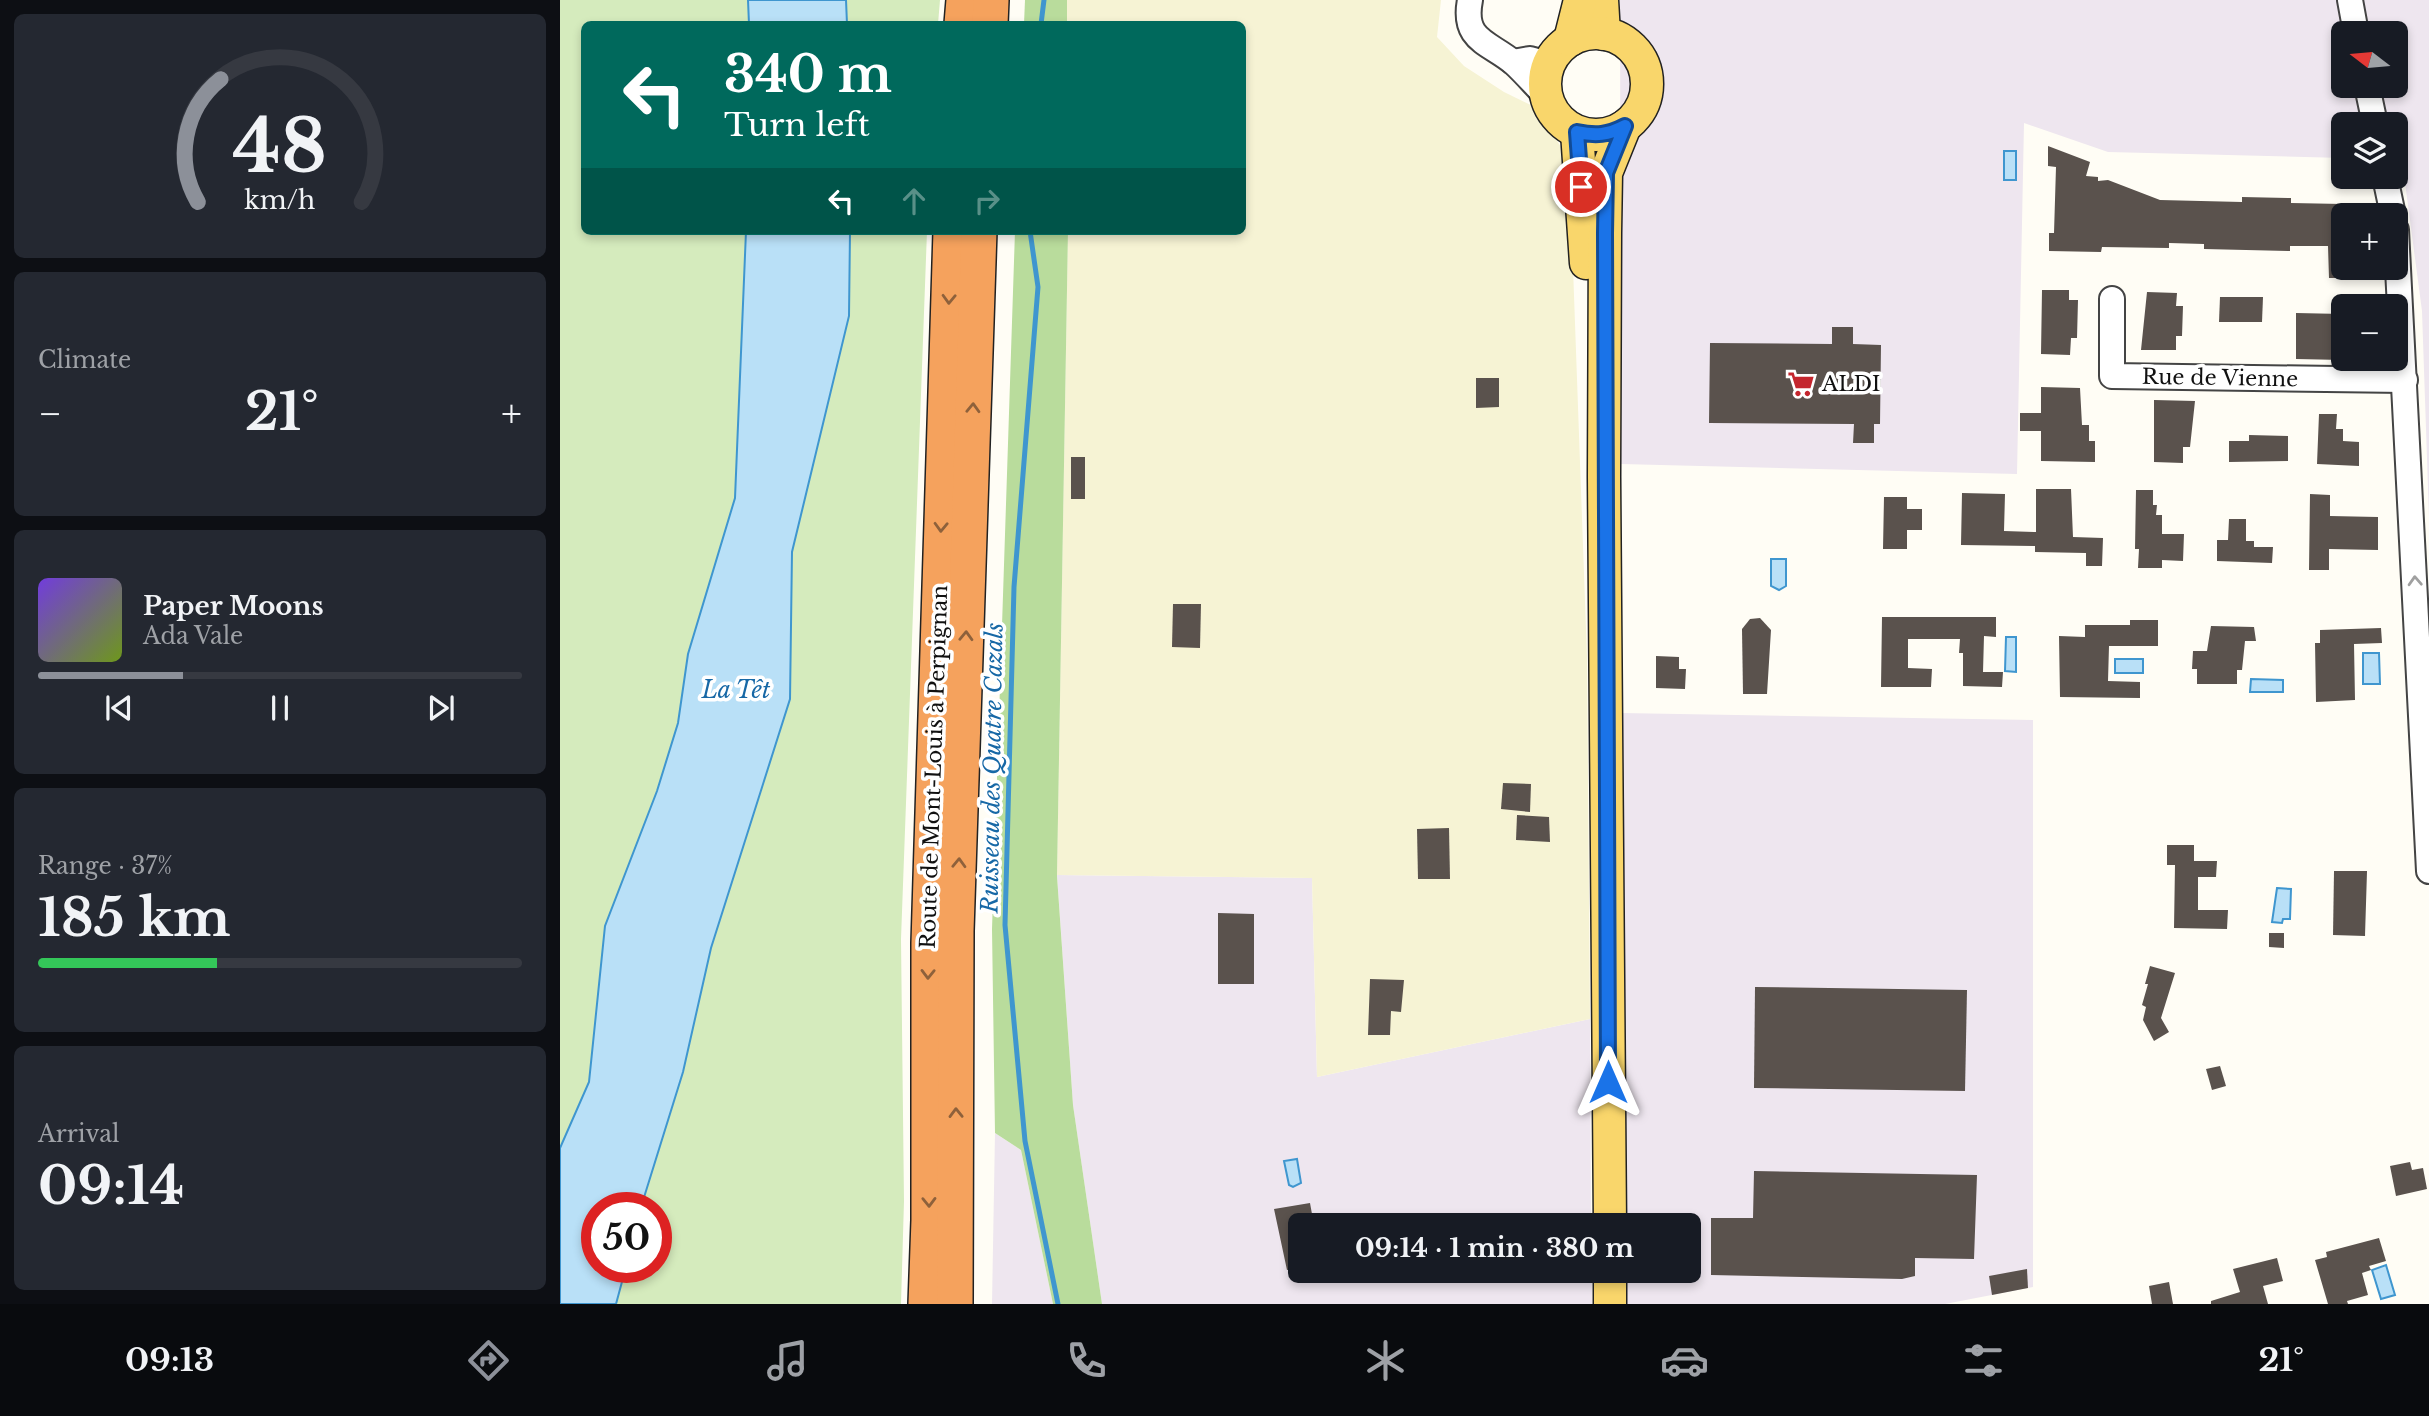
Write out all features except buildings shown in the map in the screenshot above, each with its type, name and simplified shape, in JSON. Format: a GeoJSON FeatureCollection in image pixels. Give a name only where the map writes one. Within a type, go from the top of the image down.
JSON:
{"type":"FeatureCollection","features":[{"type":"Feature","properties":{"kind":"highway"},"geometry":{"type":"LineString","coordinates":[[962,21],[964,0]]}},
{"type":"Feature","properties":{"kind":"highway"},"geometry":{"type":"LineString","coordinates":[[989,21],[991,0]]}},
{"type":"Feature","properties":{"kind":"highway","name":"Route de Mont-Louis à Perpignan"},"geometry":{"type":"LineString","coordinates":[[926,1304],[929,1220],[929,943],[951,235]]}},
{"type":"Feature","properties":{"kind":"highway","name":"Route de Mont-Louis à Perpignan"},"geometry":{"type":"LineString","coordinates":[[955,1304],[956,931],[979,235]]}},
{"type":"Feature","properties":{"kind":"main road"},"geometry":{"type":"LineString","coordinates":[[1570,40],[1580,0]]}},
{"type":"Feature","properties":{"kind":"main road"},"geometry":{"type":"LineString","coordinates":[[1602,0],[1604,34]]}},
{"type":"Feature","properties":{"kind":"main road"},"geometry":{"type":"LineString","coordinates":[[1592,33],[1604,34],[1627,44],[1644,67],[1647,83],[1644,100],[1637,115],[1610,134],[1577,132],[1563,124],[1552,111],[1546,96],[1549,64],[1557,50],[1570,40],[1592,33]]}},
{"type":"Feature","properties":{"kind":"main road"},"geometry":{"type":"LineString","coordinates":[[1609,1213],[1604,477],[1606,173],[1625,126]]}},
{"type":"Feature","properties":{"kind":"main road"},"geometry":{"type":"LineString","coordinates":[[1577,132],[1604,477]]}},
{"type":"Feature","properties":{"kind":"main road"},"geometry":{"type":"LineString","coordinates":[[1610,1283],[1610,1304]]}},
{"type":"Feature","properties":{"kind":"street"},"geometry":{"type":"LineString","coordinates":[[1470,0],[1467,15],[1477,39],[1513,62],[1546,96]]}},
{"type":"Feature","properties":{"kind":"street"},"geometry":{"type":"LineString","coordinates":[[2350,0],[2354,21]]}},
{"type":"Feature","properties":{"kind":"street"},"geometry":{"type":"LineString","coordinates":[[1513,62],[1530,59],[1549,64]]}},
{"type":"Feature","properties":{"kind":"street"},"geometry":{"type":"LineString","coordinates":[[2399,280],[2429,870]]}},
{"type":"Feature","properties":{"kind":"street","name":"Rue de Vienne"},"geometry":{"type":"LineString","coordinates":[[2112,299],[2112,376],[2405,380]]}},
{"type":"Feature","properties":{"kind":"shaded area"},"geometry":{"type":"Polygon","coordinates":[[[1067,0],[1441,0],[1437,37],[1464,66],[1504,92],[1537,108],[1564,152],[1570,184],[1587,657],[1590,1019],[1317,1077],[1312,878],[1057,875],[1068,235],[1246,235],[1246,21],[1067,21],[1067,0]]]}},
{"type":"Feature","properties":{"kind":"shaded area"},"geometry":{"type":"Polygon","coordinates":[[[1620,0],[2429,0],[2429,517],[2422,311],[2406,189],[2408,189],[2408,112],[2331,112],[2331,158],[2108,152],[2024,123],[2017,474],[1621,464],[1620,0]]]}},
{"type":"Feature","properties":{"kind":"shaded area"},"geometry":{"type":"Polygon","coordinates":[[[1621,713],[2033,720],[2033,1287],[1945,1304],[1624,1304],[1623,1283],[1701,1283],[1701,1213],[1623,1213],[1621,713]]]}},
{"type":"Feature","properties":{"kind":"shaded area"},"geometry":{"type":"Polygon","coordinates":[[[1057,875],[1312,878],[1317,1077],[1590,1019],[1591,1213],[1288,1213],[1288,1283],[1592,1283],[1592,1304],[1102,1304],[1073,1105],[1057,875]]]}},
{"type":"Feature","properties":{"kind":"shaded area"},"geometry":{"type":"Polygon","coordinates":[[[995,1133],[1021,1150],[1053,1304],[992,1304],[995,1133]]]}},
{"type":"Feature","properties":{"kind":"green space"},"geometry":{"type":"Polygon","coordinates":[[[560,0],[748,0],[749,21],[581,21],[581,235],[746,235],[735,498],[688,654],[678,723],[657,791],[605,926],[589,1082],[560,1148],[560,0]]]}},
{"type":"Feature","properties":{"kind":"green space"},"geometry":{"type":"Polygon","coordinates":[[[846,0],[940,0],[938,21],[847,21],[846,0]]]}},
{"type":"Feature","properties":{"kind":"green space"},"geometry":{"type":"Polygon","coordinates":[[[1025,0],[1067,0],[1067,21],[1024,21],[1025,0]]]}},
{"type":"Feature","properties":{"kind":"green space"},"geometry":{"type":"Polygon","coordinates":[[[850,235],[927,235],[901,939],[904,1201],[901,1304],[616,1304],[622,1283],[672,1283],[672,1192],[646,1192],[683,1072],[711,948],[790,699],[792,552],[849,316],[850,235]]]}},
{"type":"Feature","properties":{"kind":"green space"},"geometry":{"type":"Polygon","coordinates":[[[1015,235],[1068,235],[1057,876],[1073,1105],[1102,1304],[1053,1304],[1021,1150],[995,1133],[992,929],[1015,235]]]}},
{"type":"Feature","properties":{"kind":"water"},"geometry":{"type":"Polygon","coordinates":[[[748,0],[846,0],[847,21],[749,21],[748,0]]]}},
{"type":"Feature","properties":{"kind":"water"},"geometry":{"type":"Polygon","coordinates":[[[2004,151],[2016,151],[2016,180],[2004,180],[2004,151]]]}},
{"type":"Feature","properties":{"kind":"water","name":"La Têt"},"geometry":{"type":"Polygon","coordinates":[[[746,235],[850,235],[849,316],[792,552],[790,699],[711,948],[683,1072],[646,1192],[581,1192],[581,1283],[622,1283],[616,1304],[560,1304],[560,1148],[589,1082],[605,926],[657,791],[678,723],[688,654],[735,498],[746,235]]]}},
{"type":"Feature","properties":{"kind":"water"},"geometry":{"type":"Polygon","coordinates":[[[1771,559],[1786,559],[1786,586],[1779,590],[1771,586],[1771,559]]]}},
{"type":"Feature","properties":{"kind":"water"},"geometry":{"type":"Polygon","coordinates":[[[2006,637],[2016,637],[2016,672],[2005,671],[2006,637]]]}},
{"type":"Feature","properties":{"kind":"water"},"geometry":{"type":"Polygon","coordinates":[[[2363,653],[2379,653],[2380,684],[2363,684],[2363,653]]]}},
{"type":"Feature","properties":{"kind":"water"},"geometry":{"type":"Polygon","coordinates":[[[2115,659],[2143,659],[2143,673],[2115,673],[2115,659]]]}},
{"type":"Feature","properties":{"kind":"water"},"geometry":{"type":"Polygon","coordinates":[[[2251,679],[2283,680],[2283,692],[2250,692],[2251,679]]]}},
{"type":"Feature","properties":{"kind":"water"},"geometry":{"type":"Polygon","coordinates":[[[2277,888],[2291,889],[2290,919],[2283,919],[2282,923],[2272,922],[2277,888]]]}},
{"type":"Feature","properties":{"kind":"water"},"geometry":{"type":"Polygon","coordinates":[[[1297,1159],[1301,1183],[1293,1187],[1289,1185],[1284,1161],[1297,1159]]]}},
{"type":"Feature","properties":{"kind":"water"},"geometry":{"type":"Polygon","coordinates":[[[2386,1265],[2395,1295],[2381,1299],[2372,1270],[2386,1265]]]}},
{"type":"Feature","properties":{"kind":"waterway","name":"Ruisseau des Quatre Cazals"},"geometry":{"type":"LineString","coordinates":[[1041,21],[1044,0]]}},
{"type":"Feature","properties":{"kind":"waterway","name":"Ruisseau des Quatre Cazals"},"geometry":{"type":"LineString","coordinates":[[1031,235],[1038,287],[1014,587],[1005,925],[1025,1141],[1058,1304]]}},
{"type":"Feature","properties":{"kind":"place","name":"ALDI"},"geometry":{"type":"Point","coordinates":[1801,384]}},
{"type":"Feature","properties":{"kind":"route"},"geometry":{"type":"LineString","coordinates":[[1581,187],[1577,132],[1610,134],[1625,126],[1606,173],[1604,477],[1608,1082]]}}]}
